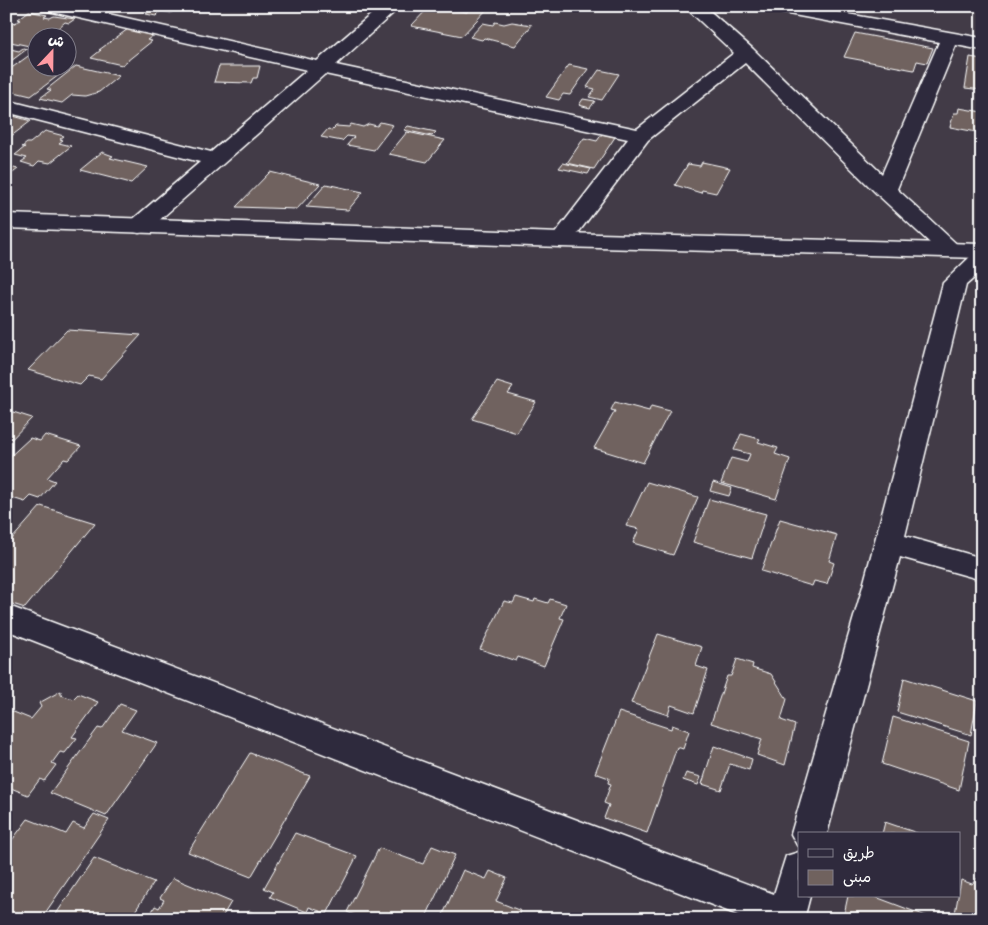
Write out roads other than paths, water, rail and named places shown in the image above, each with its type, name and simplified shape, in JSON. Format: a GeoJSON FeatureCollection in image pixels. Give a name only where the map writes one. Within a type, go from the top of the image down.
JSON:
{"type":"FeatureCollection","features":[{"type":"Feature","properties":{"kind":"street"},"geometry":{"type":"LineString","coordinates":[[48,6],[323,68],[641,136]]}},
{"type":"Feature","properties":{"kind":"street"},"geometry":{"type":"LineString","coordinates":[[139,226],[323,68],[392,6]]}},
{"type":"Feature","properties":{"kind":"street"},"geometry":{"type":"LineString","coordinates":[[693,6],[746,53],[886,190],[940,249],[955,283]]}},
{"type":"Feature","properties":{"kind":"street"},"geometry":{"type":"LineString","coordinates":[[772,6],[982,44]]}},
{"type":"Feature","properties":{"kind":"street"},"geometry":{"type":"LineString","coordinates":[[886,190],[950,38]]}},
{"type":"Feature","properties":{"kind":"street"},"geometry":{"type":"LineString","coordinates":[[561,240],[641,136],[746,53]]}},
{"type":"Feature","properties":{"kind":"street"},"geometry":{"type":"LineString","coordinates":[[6,106],[216,160]]}},
{"type":"Feature","properties":{"kind":"street"},"geometry":{"type":"LineString","coordinates":[[6,221],[561,240],[982,251]]}},
{"type":"Feature","properties":{"kind":"street"},"geometry":{"type":"LineString","coordinates":[[810,832],[889,543],[955,283],[982,258]]}},
{"type":"Feature","properties":{"kind":"street"},"geometry":{"type":"LineString","coordinates":[[889,543],[982,569]]}},
{"type":"Feature","properties":{"kind":"street"},"geometry":{"type":"LineString","coordinates":[[6,617],[786,917],[798,872]]}}]}
